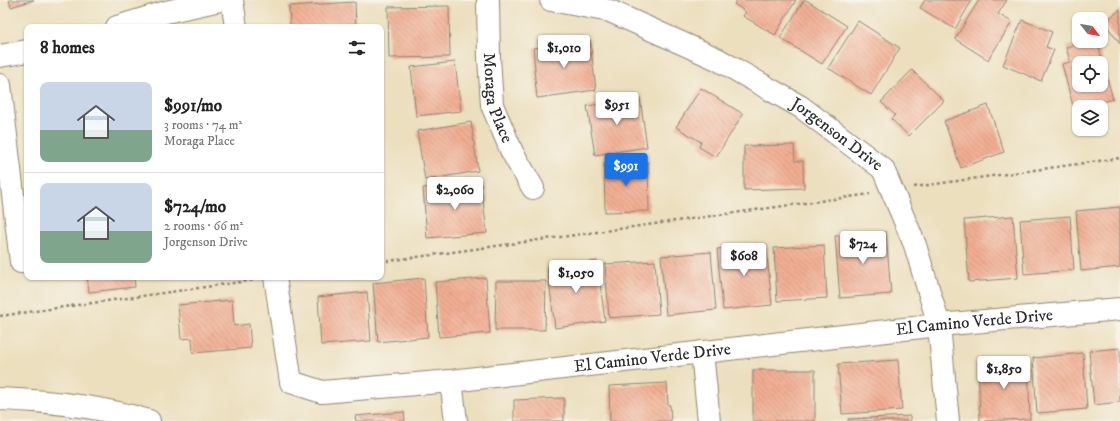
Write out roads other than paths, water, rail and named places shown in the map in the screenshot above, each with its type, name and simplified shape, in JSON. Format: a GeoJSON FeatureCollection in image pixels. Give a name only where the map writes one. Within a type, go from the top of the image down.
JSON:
{"type":"FeatureCollection","features":[{"type":"Feature","properties":{"kind":"street"},"geometry":{"type":"LineString","coordinates":[[127,24],[166,12],[220,0]]}},
{"type":"Feature","properties":{"kind":"street"},"geometry":{"type":"LineString","coordinates":[[232,0],[236,24]]}},
{"type":"Feature","properties":{"kind":"street","name":"Moraga Place"},"geometry":{"type":"LineString","coordinates":[[488,0],[488,57],[492,105],[512,152],[533,188]]}},
{"type":"Feature","properties":{"kind":"street","name":"Jorgenson Drive"},"geometry":{"type":"LineString","coordinates":[[551,0],[610,11],[724,63],[801,107],[883,169],[915,245],[939,326],[948,421]]}},
{"type":"Feature","properties":{"kind":"street"},"geometry":{"type":"LineString","coordinates":[[0,56],[24,51]]}},
{"type":"Feature","properties":{"kind":"street"},"geometry":{"type":"LineString","coordinates":[[0,85],[21,262]]}},
{"type":"Feature","properties":{"kind":"street","name":"El Camino Verde Drive"},"geometry":{"type":"LineString","coordinates":[[275,280],[291,382],[322,392],[451,381],[939,326],[1120,309]]}},
{"type":"Feature","properties":{"kind":"street"},"geometry":{"type":"LineString","coordinates":[[702,352],[709,421]]}},
{"type":"Feature","properties":{"kind":"street"},"geometry":{"type":"LineString","coordinates":[[451,381],[456,421]]}},
{"type":"Feature","properties":{"kind":"street"},"geometry":{"type":"LineString","coordinates":[[0,399],[79,405],[149,421]]}}]}
